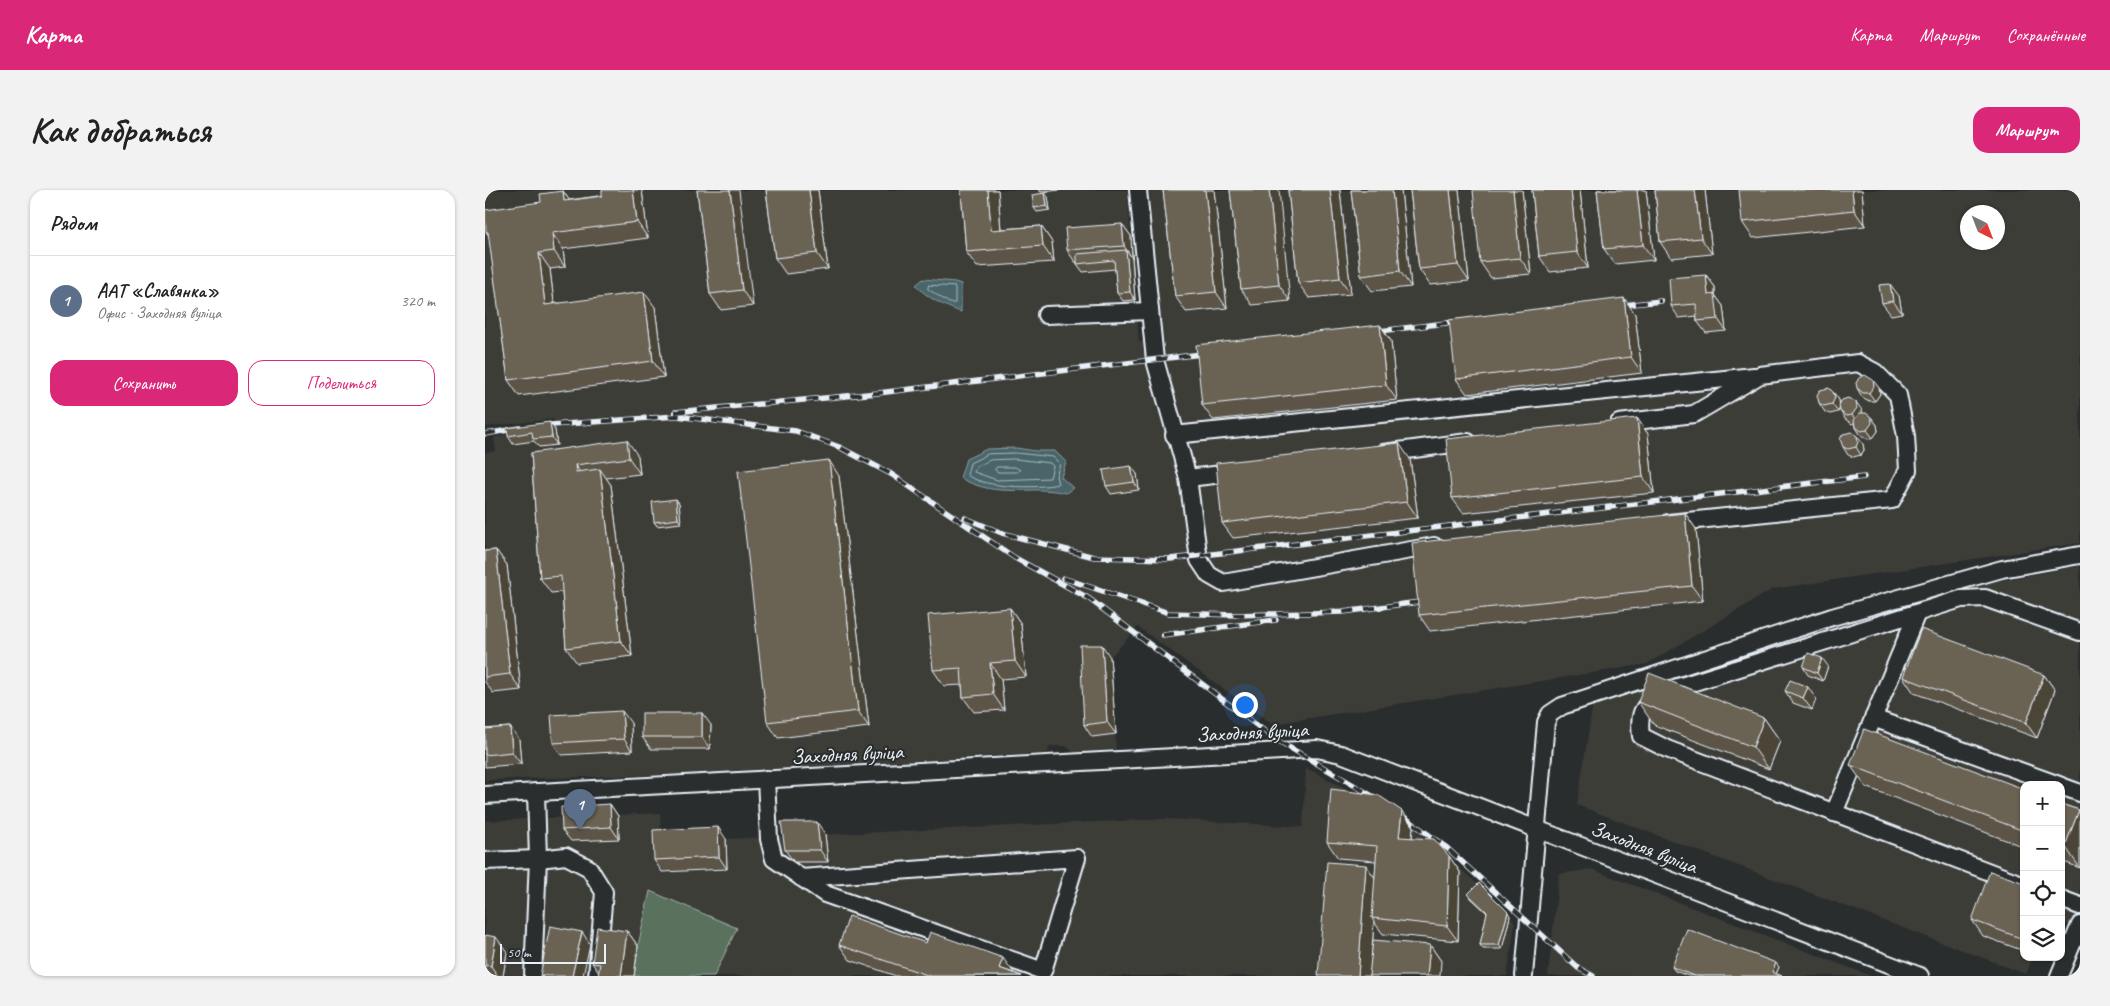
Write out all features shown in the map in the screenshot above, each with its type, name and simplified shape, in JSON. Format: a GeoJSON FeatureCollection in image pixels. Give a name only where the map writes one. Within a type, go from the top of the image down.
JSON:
{"type":"FeatureCollection","features":[{"type":"Feature","properties":{"kind":"street"},"geometry":{"type":"LineString","coordinates":[[1138,190],[1155,360],[1174,435],[1188,478],[1199,560],[1209,575],[1223,583],[1417,547],[1446,544]]}},
{"type":"Feature","properties":{"kind":"street"},"geometry":{"type":"LineString","coordinates":[[1046,315],[1150,311]]}},
{"type":"Feature","properties":{"kind":"street"},"geometry":{"type":"LineString","coordinates":[[1174,435],[1760,375],[1858,363],[1875,372],[1898,395],[1906,436],[1908,470],[1892,500],[1649,525]]}},
{"type":"Feature","properties":{"kind":"street"},"geometry":{"type":"LineString","coordinates":[[1604,425],[1693,414],[1760,375]]}},
{"type":"Feature","properties":{"kind":"street"},"geometry":{"type":"LineString","coordinates":[[1367,455],[1485,440]]}},
{"type":"Feature","properties":{"kind":"street"},"geometry":{"type":"LineString","coordinates":[[1188,478],[1257,469]]}},
{"type":"Feature","properties":{"kind":"street"},"geometry":{"type":"LineString","coordinates":[[1524,976],[1546,722],[1550,714],[1562,706],[1831,617],[2002,569],[2080,555]]}},
{"type":"Feature","properties":{"kind":"street"},"geometry":{"type":"LineString","coordinates":[[2020,883],[1667,749],[1641,736],[1639,719],[1649,702],[1659,693],[1961,599],[1985,598],[2080,632]]}},
{"type":"Feature","properties":{"kind":"street"},"geometry":{"type":"LineString","coordinates":[[1834,813],[1917,613]]}},
{"type":"Feature","properties":{"kind":"street"},"geometry":{"type":"LineString","coordinates":[[1873,718],[2049,781]]}},
{"type":"Feature","properties":{"kind":"street","name":"Заходняя вуліца"},"geometry":{"type":"LineString","coordinates":[[485,795],[1317,749],[1341,754],[1920,976]]}},
{"type":"Feature","properties":{"kind":"street"},"geometry":{"type":"LineString","coordinates":[[766,780],[769,839],[774,859],[801,878],[825,894],[1043,971],[1077,858],[801,878]]}},
{"type":"Feature","properties":{"kind":"street"},"geometry":{"type":"LineString","coordinates":[[2065,787],[2080,792]]}},
{"type":"Feature","properties":{"kind":"street"},"geometry":{"type":"LineString","coordinates":[[533,976],[538,859],[536,792]]}},
{"type":"Feature","properties":{"kind":"street"},"geometry":{"type":"LineString","coordinates":[[485,861],[566,856],[589,868],[604,892],[597,976]]}},
{"type":"Feature","properties":{"kind":"street"},"geometry":{"type":"LineString","coordinates":[[2065,900],[2080,906]]}},
{"type":"Feature","properties":{"kind":"street"},"geometry":{"type":"LineString","coordinates":[[2059,976],[2080,926]]}},
{"type":"Feature","properties":{"kind":"shaded area"},"geometry":{"type":"Polygon","coordinates":[[[485,190],[1127,190],[1139,342],[1162,337],[1149,190],[2080,190],[2080,543],[1773,589],[1647,664],[1272,724],[1138,627],[1110,657],[1116,749],[1075,753],[1066,746],[1049,746],[1048,753],[678,774],[485,780],[485,453],[496,451],[494,437],[555,430],[553,419],[485,427],[485,190]]]}},
{"type":"Feature","properties":{"kind":"shaded area"},"geometry":{"type":"Polygon","coordinates":[[[2080,566],[2080,929],[2065,923],[2065,781],[2020,781],[2020,961],[2031,961],[2026,974],[1577,805],[1593,704],[1860,619],[1983,584],[2080,566]]]}},
{"type":"Feature","properties":{"kind":"shaded area"},"geometry":{"type":"Polygon","coordinates":[[[1306,768],[1389,811],[1413,827],[1481,887],[1510,916],[1515,923],[1507,976],[714,976],[737,928],[650,891],[638,946],[634,976],[485,976],[485,821],[660,813],[661,842],[1165,819],[1303,827],[1306,768]]]}},
{"type":"Feature","properties":{"kind":"shaded area"},"geometry":{"type":"Polygon","coordinates":[[[1591,869],[1871,976],[1548,976],[1559,874],[1591,869]]]}},
{"type":"Feature","properties":{"kind":"green space"},"geometry":{"type":"Polygon","coordinates":[[[650,891],[737,928],[714,976],[634,976],[638,946],[650,891]]]}},
{"type":"Feature","properties":{"kind":"water"},"geometry":{"type":"Polygon","coordinates":[[[923,279],[961,284],[961,312],[936,301],[920,290],[916,285],[923,279]]]}},
{"type":"Feature","properties":{"kind":"water"},"geometry":{"type":"Polygon","coordinates":[[[1016,448],[1055,451],[1066,462],[1061,477],[1073,488],[1066,493],[1038,490],[1001,490],[975,485],[960,478],[966,459],[987,449],[1016,448]]]}},
{"type":"Feature","properties":{"kind":"building"},"geometry":{"type":"Polygon","coordinates":[[[602,190],[633,190],[637,222],[552,233],[554,251],[539,253],[545,305],[644,292],[653,361],[508,380],[488,232],[486,232],[485,210],[541,202],[540,194],[563,191],[564,201],[602,196],[602,190]]]}},
{"type":"Feature","properties":{"kind":"building"},"geometry":{"type":"Polygon","coordinates":[[[697,190],[730,190],[742,290],[710,294],[697,190]]]}},
{"type":"Feature","properties":{"kind":"building"},"geometry":{"type":"Polygon","coordinates":[[[766,190],[809,190],[817,253],[775,258],[766,190]]]}},
{"type":"Feature","properties":{"kind":"building"},"geometry":{"type":"Polygon","coordinates":[[[961,190],[988,190],[991,230],[1041,226],[1043,246],[966,252],[961,190]]]}},
{"type":"Feature","properties":{"kind":"building"},"geometry":{"type":"Polygon","coordinates":[[[1163,190],[1205,190],[1216,292],[1175,296],[1163,190]]]}},
{"type":"Feature","properties":{"kind":"building"},"geometry":{"type":"Polygon","coordinates":[[[1230,190],[1269,190],[1279,285],[1241,289],[1230,190]]]}},
{"type":"Feature","properties":{"kind":"building"},"geometry":{"type":"Polygon","coordinates":[[[1288,190],[1330,190],[1340,278],[1298,283],[1288,190]]]}},
{"type":"Feature","properties":{"kind":"building"},"geometry":{"type":"Polygon","coordinates":[[[1351,190],[1392,190],[1400,271],[1361,276],[1351,190]]]}},
{"type":"Feature","properties":{"kind":"building"},"geometry":{"type":"Polygon","coordinates":[[[1410,190],[1450,190],[1458,265],[1419,269],[1410,190]]]}},
{"type":"Feature","properties":{"kind":"building"},"geometry":{"type":"Polygon","coordinates":[[[1473,190],[1513,190],[1520,258],[1480,262],[1473,190]]]}},
{"type":"Feature","properties":{"kind":"building"},"geometry":{"type":"Polygon","coordinates":[[[1532,190],[1571,190],[1577,252],[1539,256],[1532,190]]]}},
{"type":"Feature","properties":{"kind":"building"},"geometry":{"type":"Polygon","coordinates":[[[1597,190],[1637,190],[1643,245],[1604,249],[1597,190]]]}},
{"type":"Feature","properties":{"kind":"building"},"geometry":{"type":"Polygon","coordinates":[[[1655,190],[1695,190],[1701,238],[1660,242],[1655,190]]]}},
{"type":"Feature","properties":{"kind":"building"},"geometry":{"type":"Polygon","coordinates":[[[1739,190],[1852,190],[1854,210],[1742,222],[1739,190]]]}},
{"type":"Feature","properties":{"kind":"building"},"geometry":{"type":"Polygon","coordinates":[[[1045,193],[1047,206],[1034,208],[1032,195],[1045,193]]]}},
{"type":"Feature","properties":{"kind":"building"},"geometry":{"type":"Polygon","coordinates":[[[1122,224],[1124,246],[1067,250],[1065,228],[1122,224]]]}},
{"type":"Feature","properties":{"kind":"building"},"geometry":{"type":"Polygon","coordinates":[[[1126,250],[1130,292],[1117,293],[1114,260],[1077,264],[1077,254],[1126,250]]]}},
{"type":"Feature","properties":{"kind":"building"},"geometry":{"type":"Polygon","coordinates":[[[1706,275],[1708,295],[1715,294],[1718,319],[1697,321],[1696,304],[1671,306],[1669,278],[1706,275]]]}},
{"type":"Feature","properties":{"kind":"building"},"geometry":{"type":"Polygon","coordinates":[[[1890,284],[1893,301],[1882,303],[1879,285],[1890,284]]]}},
{"type":"Feature","properties":{"kind":"building"},"geometry":{"type":"Polygon","coordinates":[[[1624,298],[1631,357],[1456,379],[1449,320],[1624,298]]]}},
{"type":"Feature","properties":{"kind":"building"},"geometry":{"type":"Polygon","coordinates":[[[1380,325],[1386,385],[1202,405],[1196,345],[1380,325]]]}},
{"type":"Feature","properties":{"kind":"building"},"geometry":{"type":"Polygon","coordinates":[[[1865,375],[1873,380],[1874,386],[1869,393],[1863,393],[1857,388],[1856,383],[1859,378],[1865,375]]]}},
{"type":"Feature","properties":{"kind":"building"},"geometry":{"type":"Polygon","coordinates":[[[1829,388],[1835,398],[1832,404],[1824,406],[1819,403],[1817,395],[1820,390],[1829,388]]]}},
{"type":"Feature","properties":{"kind":"building"},"geometry":{"type":"Polygon","coordinates":[[[1848,398],[1856,402],[1857,408],[1852,415],[1846,416],[1840,411],[1839,405],[1842,400],[1848,398]]]}},
{"type":"Feature","properties":{"kind":"building"},"geometry":{"type":"Polygon","coordinates":[[[1860,413],[1866,413],[1871,417],[1872,423],[1867,430],[1861,431],[1855,426],[1854,420],[1860,413]]]}},
{"type":"Feature","properties":{"kind":"building"},"geometry":{"type":"Polygon","coordinates":[[[1637,418],[1643,477],[1452,498],[1446,439],[1637,418]]]}},
{"type":"Feature","properties":{"kind":"building"},"geometry":{"type":"Polygon","coordinates":[[[550,422],[552,437],[533,439],[532,432],[508,436],[507,428],[550,422]]]}},
{"type":"Feature","properties":{"kind":"building"},"geometry":{"type":"Polygon","coordinates":[[[1852,432],[1857,436],[1858,442],[1856,447],[1848,449],[1843,447],[1840,439],[1843,434],[1852,432]]]}},
{"type":"Feature","properties":{"kind":"building"},"geometry":{"type":"Polygon","coordinates":[[[627,440],[629,458],[575,465],[576,472],[600,469],[621,641],[566,648],[561,576],[540,578],[531,453],[627,440]]]}},
{"type":"Feature","properties":{"kind":"building"},"geometry":{"type":"Polygon","coordinates":[[[1399,443],[1407,502],[1222,523],[1216,463],[1399,443]]]}},
{"type":"Feature","properties":{"kind":"building"},"geometry":{"type":"Polygon","coordinates":[[[829,460],[858,711],[767,722],[738,471],[829,460]]]}},
{"type":"Feature","properties":{"kind":"building"},"geometry":{"type":"Polygon","coordinates":[[[1131,466],[1134,482],[1106,486],[1103,470],[1131,466]]]}},
{"type":"Feature","properties":{"kind":"building"},"geometry":{"type":"Polygon","coordinates":[[[676,499],[678,519],[654,522],[652,502],[676,499]]]}},
{"type":"Feature","properties":{"kind":"building"},"geometry":{"type":"Polygon","coordinates":[[[1685,513],[1692,586],[1419,615],[1412,543],[1685,513]]]}},
{"type":"Feature","properties":{"kind":"building"},"geometry":{"type":"Polygon","coordinates":[[[496,550],[510,674],[485,677],[485,551],[496,550]]]}},
{"type":"Feature","properties":{"kind":"building"},"geometry":{"type":"Polygon","coordinates":[[[1010,608],[1015,661],[990,663],[993,694],[963,697],[961,668],[933,670],[928,615],[1010,608]]]}},
{"type":"Feature","properties":{"kind":"building"},"geometry":{"type":"Polygon","coordinates":[[[1921,629],[2044,675],[2026,723],[1903,677],[1921,629]]]}},
{"type":"Feature","properties":{"kind":"building"},"geometry":{"type":"Polygon","coordinates":[[[1080,645],[1102,645],[1107,722],[1084,725],[1080,645]]]}},
{"type":"Feature","properties":{"kind":"building"},"geometry":{"type":"Polygon","coordinates":[[[1808,653],[1822,658],[1817,673],[1803,667],[1808,653]]]}},
{"type":"Feature","properties":{"kind":"building"},"geometry":{"type":"Polygon","coordinates":[[[1649,673],[1764,718],[1753,747],[1638,702],[1649,673]]]}},
{"type":"Feature","properties":{"kind":"building"},"geometry":{"type":"Polygon","coordinates":[[[1790,680],[1808,687],[1803,698],[1785,691],[1790,680]]]}},
{"type":"Feature","properties":{"kind":"building"},"geometry":{"type":"Polygon","coordinates":[[[622,711],[624,739],[553,743],[551,715],[622,711]]]}},
{"type":"Feature","properties":{"kind":"building"},"geometry":{"type":"Polygon","coordinates":[[[642,713],[702,713],[702,737],[642,737],[642,713]]]}},
{"type":"Feature","properties":{"kind":"building"},"geometry":{"type":"Polygon","coordinates":[[[510,727],[512,752],[485,755],[485,729],[510,727]]]}},
{"type":"Feature","properties":{"kind":"building"},"geometry":{"type":"Polygon","coordinates":[[[1864,729],[2020,788],[2020,829],[1850,765],[1864,729]]]}},
{"type":"Feature","properties":{"kind":"building"},"geometry":{"type":"Polygon","coordinates":[[[1331,789],[1378,795],[1402,811],[1399,837],[1434,839],[1449,856],[1447,926],[1372,918],[1377,846],[1327,842],[1331,789]]]}},
{"type":"Feature","properties":{"kind":"building"},"geometry":{"type":"Polygon","coordinates":[[[610,804],[611,827],[562,830],[561,807],[610,804]]]}},
{"type":"Feature","properties":{"kind":"building"},"geometry":{"type":"Polygon","coordinates":[[[2065,805],[2079,810],[2065,846],[2065,805]]]}},
{"type":"Feature","properties":{"kind":"building"},"geometry":{"type":"Polygon","coordinates":[[[781,822],[817,822],[820,850],[785,850],[781,822]]]}},
{"type":"Feature","properties":{"kind":"building"},"geometry":{"type":"Polygon","coordinates":[[[718,827],[719,857],[654,860],[653,830],[718,827]]]}},
{"type":"Feature","properties":{"kind":"building"},"geometry":{"type":"Polygon","coordinates":[[[1327,862],[1366,865],[1358,976],[1318,976],[1327,862]]]}},
{"type":"Feature","properties":{"kind":"building"},"geometry":{"type":"Polygon","coordinates":[[[1990,871],[2020,882],[2020,938],[1972,920],[1990,871]]]}},
{"type":"Feature","properties":{"kind":"building"},"geometry":{"type":"Polygon","coordinates":[[[1479,883],[1508,912],[1499,945],[1480,945],[1487,912],[1468,894],[1479,883]]]}},
{"type":"Feature","properties":{"kind":"building"},"geometry":{"type":"Polygon","coordinates":[[[849,916],[926,943],[930,932],[1003,958],[999,968],[1022,976],[930,976],[839,945],[849,916]]]}},
{"type":"Feature","properties":{"kind":"building"},"geometry":{"type":"Polygon","coordinates":[[[550,926],[582,932],[572,976],[540,976],[550,926]]]}},
{"type":"Feature","properties":{"kind":"building"},"geometry":{"type":"Polygon","coordinates":[[[597,927],[627,931],[621,976],[598,976],[600,964],[592,963],[597,927]]]}},
{"type":"Feature","properties":{"kind":"building"},"geometry":{"type":"Polygon","coordinates":[[[1687,929],[1776,963],[1772,972],[1782,976],[1695,976],[1672,967],[1687,929]]]}},
{"type":"Feature","properties":{"kind":"building"},"geometry":{"type":"Polygon","coordinates":[[[485,935],[496,937],[491,966],[485,965],[485,935]]]}},
{"type":"Feature","properties":{"kind":"building"},"geometry":{"type":"Polygon","coordinates":[[[1373,940],[1430,945],[1427,976],[1369,976],[1373,940]]]}},
{"type":"Feature","properties":{"kind":"railway"},"geometry":{"type":"LineString","coordinates":[[1614,306],[1661,301]]}},
{"type":"Feature","properties":{"kind":"railway"},"geometry":{"type":"LineString","coordinates":[[1371,332],[1463,321]]}},
{"type":"Feature","properties":{"kind":"railway"},"geometry":{"type":"LineString","coordinates":[[675,412],[878,393],[1210,353]]}},
{"type":"Feature","properties":{"kind":"railway"},"geometry":{"type":"LineString","coordinates":[[537,426],[677,416],[796,431],[839,447],[891,474],[1015,558],[1088,598],[1275,739],[1381,801]]}},
{"type":"Feature","properties":{"kind":"railway"},"geometry":{"type":"LineString","coordinates":[[485,434],[520,428]]}},
{"type":"Feature","properties":{"kind":"railway"},"geometry":{"type":"LineString","coordinates":[[965,518],[1002,533],[1094,557],[1170,559],[1864,477]]}},
{"type":"Feature","properties":{"kind":"railway"},"geometry":{"type":"LineString","coordinates":[[1063,578],[1169,613],[1236,615],[1343,612],[1427,601]]}},
{"type":"Feature","properties":{"kind":"railway"},"geometry":{"type":"LineString","coordinates":[[1163,635],[1276,620]]}},
{"type":"Feature","properties":{"kind":"railway"},"geometry":{"type":"LineString","coordinates":[[1396,811],[1447,848],[1578,968],[1593,976]]}},
{"type":"Feature","properties":{"kind":"place","name":"ААТ «Славянка»"},"geometry":{"type":"Point","coordinates":[580,830]}}]}
